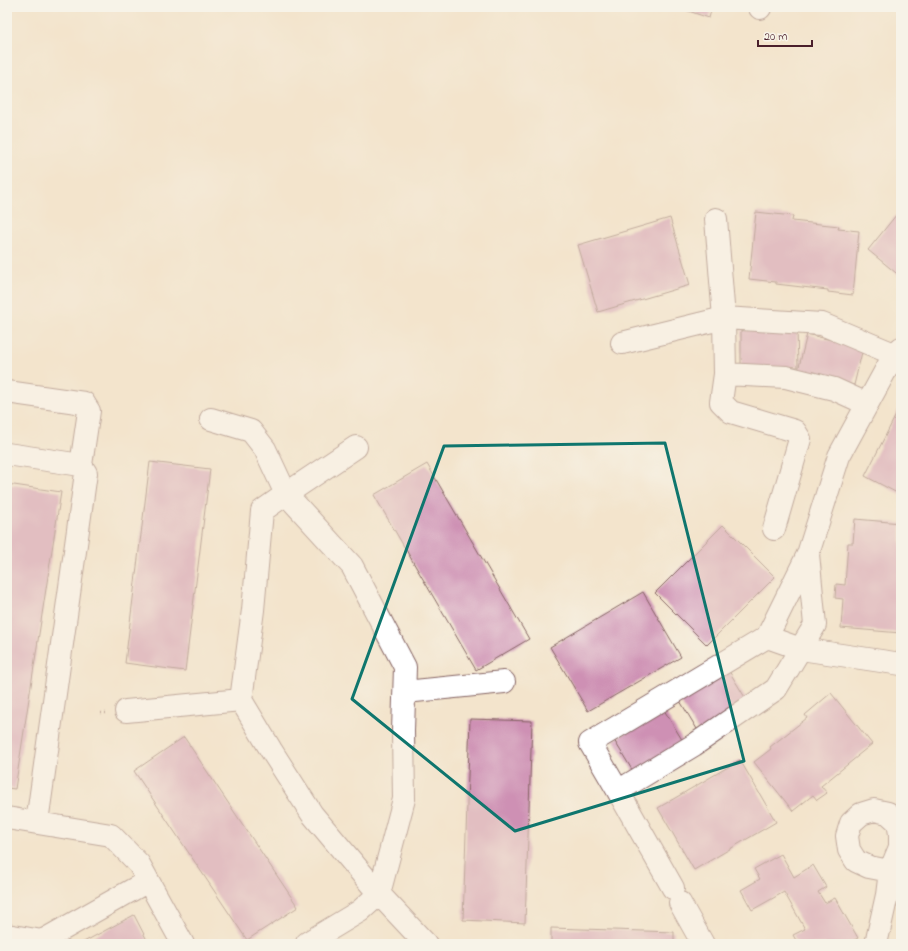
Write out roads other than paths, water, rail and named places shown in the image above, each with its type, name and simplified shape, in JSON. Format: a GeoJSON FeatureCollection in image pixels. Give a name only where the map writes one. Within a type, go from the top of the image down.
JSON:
{"type":"FeatureCollection","features":[{"type":"Feature","properties":{"kind":"lane"},"geometry":{"type":"LineString","coordinates":[[716,219],[724,318],[725,374],[721,402],[731,412],[795,431],[800,439],[774,529]]}},
{"type":"Feature","properties":{"kind":"lane"},"geometry":{"type":"LineString","coordinates":[[622,343],[724,318],[822,324],[899,353],[867,404],[839,456],[808,554],[767,637],[590,743],[703,944]]}},
{"type":"Feature","properties":{"kind":"lane"},"geometry":{"type":"LineString","coordinates":[[725,374],[786,377],[834,389],[867,404]]}},
{"type":"Feature","properties":{"kind":"lane"},"geometry":{"type":"LineString","coordinates":[[7,392],[84,403],[89,411],[81,465],[86,473],[37,822]]}},
{"type":"Feature","properties":{"kind":"lane"},"geometry":{"type":"LineString","coordinates":[[211,419],[251,431],[265,449],[286,494],[352,566],[406,667],[403,731],[404,800],[379,894],[360,911],[307,943]]}},
{"type":"Feature","properties":{"kind":"lane"},"geometry":{"type":"LineString","coordinates":[[356,447],[262,511],[253,610],[240,700],[312,814],[379,894],[426,944]]}},
{"type":"Feature","properties":{"kind":"lane"},"geometry":{"type":"LineString","coordinates":[[7,454],[81,465]]}},
{"type":"Feature","properties":{"kind":"lane"},"geometry":{"type":"LineString","coordinates":[[618,791],[694,745],[776,689],[815,625],[808,554]]}},
{"type":"Feature","properties":{"kind":"lane"},"geometry":{"type":"LineString","coordinates":[[767,637],[801,649],[901,664]]}},
{"type":"Feature","properties":{"kind":"lane"},"geometry":{"type":"LineString","coordinates":[[405,692],[504,682]]}},
{"type":"Feature","properties":{"kind":"lane"},"geometry":{"type":"LineString","coordinates":[[126,711],[240,700]]}},
{"type":"Feature","properties":{"kind":"lane"},"geometry":{"type":"LineString","coordinates":[[876,944],[887,895],[890,871],[900,846],[900,821],[888,813],[874,810],[861,814],[851,824],[847,836],[849,850],[856,861],[868,867],[890,871]]}},
{"type":"Feature","properties":{"kind":"lane"},"geometry":{"type":"LineString","coordinates":[[7,818],[110,834],[139,864],[183,944]]}},
{"type":"Feature","properties":{"kind":"lane"},"geometry":{"type":"LineString","coordinates":[[7,934],[42,940],[148,881]]}}]}
